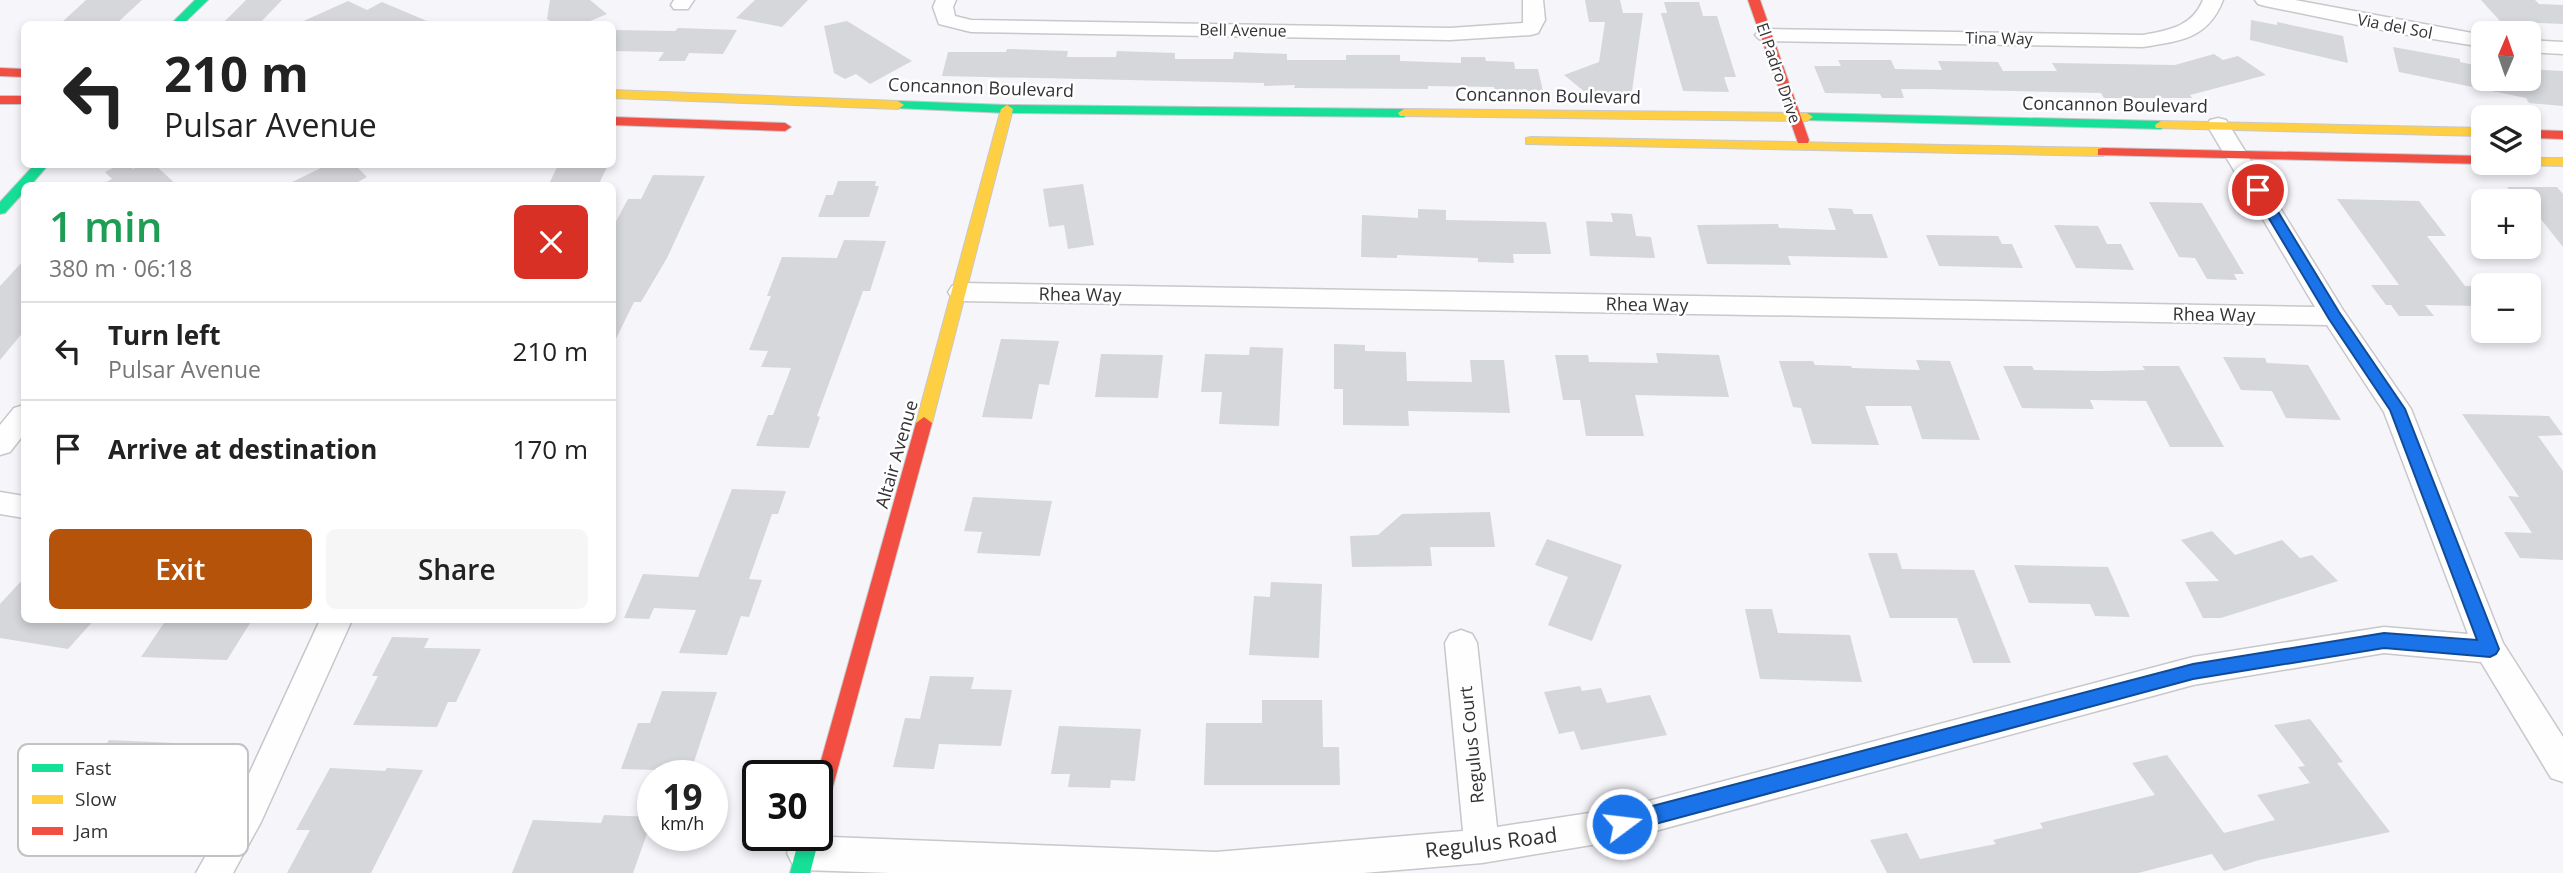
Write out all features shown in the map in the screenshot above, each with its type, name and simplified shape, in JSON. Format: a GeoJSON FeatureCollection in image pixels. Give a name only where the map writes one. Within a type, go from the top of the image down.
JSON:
{"type":"FeatureCollection","features":[{"type":"Feature","properties":{"kind":"main road"},"geometry":{"type":"LineString","coordinates":[[180,21],[202,0]]}},
{"type":"Feature","properties":{"kind":"main road","name":"El Padro Drive"},"geometry":{"type":"LineString","coordinates":[[1754,0],[1804,145]]}},
{"type":"Feature","properties":{"kind":"main road"},"geometry":{"type":"LineString","coordinates":[[0,72],[21,73]]}},
{"type":"Feature","properties":{"kind":"main road","name":"Concannon Boulevard"},"geometry":{"type":"LineString","coordinates":[[616,94],[1007,109],[1796,117],[2471,132]]}},
{"type":"Feature","properties":{"kind":"main road"},"geometry":{"type":"LineString","coordinates":[[0,100],[21,100]]}},
{"type":"Feature","properties":{"kind":"main road","name":"Altair Avenue"},"geometry":{"type":"LineString","coordinates":[[830,760],[961,292],[1007,109]]}},
{"type":"Feature","properties":{"kind":"main road"},"geometry":{"type":"LineString","coordinates":[[616,121],[797,127]]}},
{"type":"Feature","properties":{"kind":"main road"},"geometry":{"type":"LineString","coordinates":[[2541,134],[2563,135]]}},
{"type":"Feature","properties":{"kind":"main road"},"geometry":{"type":"LineString","coordinates":[[1512,141],[2471,160]]}},
{"type":"Feature","properties":{"kind":"main road"},"geometry":{"type":"LineString","coordinates":[[2541,162],[2563,163]]}},
{"type":"Feature","properties":{"kind":"main road"},"geometry":{"type":"LineString","coordinates":[[26,182],[39,168]]}},
{"type":"Feature","properties":{"kind":"main road"},"geometry":{"type":"LineString","coordinates":[[0,210],[21,188]]}},
{"type":"Feature","properties":{"kind":"street","name":"Bell Avenue"},"geometry":{"type":"LineString","coordinates":[[946,0],[943,7],[946,20],[971,26],[1450,34],[1531,29],[1535,20],[1533,0]]}},
{"type":"Feature","properties":{"kind":"street","name":"Tina Way"},"geometry":{"type":"LineString","coordinates":[[1766,35],[2143,41],[2186,33],[2209,15],[2213,0]]}},
{"type":"Feature","properties":{"kind":"street","name":"Via del Sol"},"geometry":{"type":"LineString","coordinates":[[2265,0],[2471,39]]}},
{"type":"Feature","properties":{"kind":"street"},"geometry":{"type":"LineString","coordinates":[[2541,47],[2563,48]]}},
{"type":"Feature","properties":{"kind":"street"},"geometry":{"type":"LineString","coordinates":[[2218,125],[2334,316],[2397,409],[2490,649],[2563,767]]}},
{"type":"Feature","properties":{"kind":"street","name":"Rhea Way"},"geometry":{"type":"LineString","coordinates":[[961,292],[2334,316]]}},
{"type":"Feature","properties":{"kind":"street"},"geometry":{"type":"LineString","coordinates":[[0,444],[21,419]]}},
{"type":"Feature","properties":{"kind":"street"},"geometry":{"type":"LineString","coordinates":[[0,503],[21,506]]}},
{"type":"Feature","properties":{"kind":"street"},"geometry":{"type":"LineString","coordinates":[[248,813],[335,623]]}},
{"type":"Feature","properties":{"kind":"street","name":"Regulus Road"},"geometry":{"type":"LineString","coordinates":[[805,853],[1216,869],[1482,846],[1622,824],[2193,671],[2384,640],[2490,649]]}},
{"type":"Feature","properties":{"kind":"street","name":"Regulus Court"},"geometry":{"type":"LineString","coordinates":[[1461,643],[1482,846]]}},
{"type":"Feature","properties":{"kind":"street"},"geometry":{"type":"LineString","coordinates":[[214,873],[224,856]]}},
{"type":"Feature","properties":{"kind":"building"},"geometry":{"type":"Polygon","coordinates":[[[86,0],[142,0],[119,21],[63,21],[86,0]]]}},
{"type":"Feature","properties":{"kind":"building"},"geometry":{"type":"Polygon","coordinates":[[[246,0],[282,0],[262,21],[225,21],[246,0]]]}},
{"type":"Feature","properties":{"kind":"building"},"geometry":{"type":"Polygon","coordinates":[[[550,0],[590,0],[607,14],[590,21],[547,19],[550,0]]]}},
{"type":"Feature","properties":{"kind":"building"},"geometry":{"type":"Polygon","coordinates":[[[755,0],[808,0],[782,27],[736,18],[755,0]]]}},
{"type":"Feature","properties":{"kind":"building"},"geometry":{"type":"Polygon","coordinates":[[[1585,0],[1620,0],[1623,13],[1643,13],[1632,91],[1611,99],[1603,92],[1591,97],[1564,75],[1599,62],[1605,22],[1589,22],[1585,0]]]}},
{"type":"Feature","properties":{"kind":"building"},"geometry":{"type":"Polygon","coordinates":[[[2481,0],[2535,0],[2539,4],[2563,5],[2563,24],[2500,21],[2481,0]]]}},
{"type":"Feature","properties":{"kind":"building"},"geometry":{"type":"Polygon","coordinates":[[[348,1],[367,10],[382,2],[427,21],[304,21],[348,1]]]}},
{"type":"Feature","properties":{"kind":"building"},"geometry":{"type":"Polygon","coordinates":[[[1664,2],[1699,2],[1703,16],[1717,16],[1736,77],[1724,77],[1729,92],[1683,91],[1661,13],[1667,13],[1664,2]]]}},
{"type":"Feature","properties":{"kind":"building"},"geometry":{"type":"Polygon","coordinates":[[[2251,20],[2277,25],[2277,22],[2343,36],[2348,63],[2250,40],[2251,20]]]}},
{"type":"Feature","properties":{"kind":"building"},"geometry":{"type":"Polygon","coordinates":[[[847,21],[912,61],[870,84],[856,74],[845,79],[834,73],[824,26],[847,21]]]}},
{"type":"Feature","properties":{"kind":"building"},"geometry":{"type":"Polygon","coordinates":[[[678,28],[737,30],[723,54],[689,53],[685,61],[658,61],[664,52],[616,51],[616,30],[675,31],[678,28]]]}},
{"type":"Feature","properties":{"kind":"building"},"geometry":{"type":"Polygon","coordinates":[[[2393,47],[2460,59],[2460,62],[2471,64],[2471,87],[2399,72],[2393,47]]]}},
{"type":"Feature","properties":{"kind":"building"},"geometry":{"type":"Polygon","coordinates":[[[1007,49],[1068,51],[1067,57],[1116,57],[1117,51],[1175,53],[1175,59],[1233,59],[1234,52],[1287,54],[1287,60],[1346,60],[1346,55],[1400,55],[1400,61],[1461,63],[1461,57],[1485,57],[1486,61],[1514,62],[1515,69],[1538,69],[1543,91],[1428,86],[1428,89],[1294,88],[1295,85],[1264,86],[1264,83],[942,76],[948,52],[1006,52],[1007,49]]]}},
{"type":"Feature","properties":{"kind":"building"},"geometry":{"type":"Polygon","coordinates":[[[2214,54],[2223,60],[2238,56],[2266,75],[2190,95],[2192,98],[2104,98],[2101,93],[1901,89],[1904,98],[1882,98],[1880,94],[1825,93],[1814,66],[1841,66],[1838,60],[1891,60],[1895,69],[1942,70],[1938,61],[1998,62],[2003,71],[2057,71],[2052,63],[2175,65],[2214,54]]]}},
{"type":"Feature","properties":{"kind":"building"},"geometry":{"type":"Polygon","coordinates":[[[2541,70],[2563,71],[2563,106],[2529,103],[2526,98],[2492,91],[2541,91],[2541,70]]]}},
{"type":"Feature","properties":{"kind":"building"},"geometry":{"type":"Polygon","coordinates":[[[112,168],[158,168],[174,182],[106,182],[112,179],[105,172],[112,168]]]}},
{"type":"Feature","properties":{"kind":"building"},"geometry":{"type":"Polygon","coordinates":[[[321,168],[358,168],[367,177],[358,182],[292,182],[321,168]]]}},
{"type":"Feature","properties":{"kind":"building"},"geometry":{"type":"Polygon","coordinates":[[[557,168],[607,168],[600,182],[550,182],[557,168]]]}},
{"type":"Feature","properties":{"kind":"building"},"geometry":{"type":"Polygon","coordinates":[[[653,175],[705,176],[667,258],[641,302],[634,302],[616,339],[616,222],[628,199],[641,199],[653,175]]]}},
{"type":"Feature","properties":{"kind":"building"},"geometry":{"type":"Polygon","coordinates":[[[838,181],[876,181],[875,186],[879,186],[869,217],[818,217],[826,195],[833,195],[838,181]]]}},
{"type":"Feature","properties":{"kind":"building"},"geometry":{"type":"Polygon","coordinates":[[[1083,184],[1094,245],[1068,249],[1064,225],[1049,227],[1043,189],[1083,184]]]}},
{"type":"Feature","properties":{"kind":"building"},"geometry":{"type":"Polygon","coordinates":[[[2507,187],[2557,187],[2563,194],[2563,247],[2541,219],[2541,189],[2507,187]]]}},
{"type":"Feature","properties":{"kind":"building"},"geometry":{"type":"Polygon","coordinates":[[[2337,199],[2419,201],[2446,236],[2427,236],[2465,286],[2471,286],[2471,306],[2425,305],[2434,316],[2399,316],[2391,305],[2386,305],[2371,285],[2399,285],[2337,199]]]}},
{"type":"Feature","properties":{"kind":"building"},"geometry":{"type":"Polygon","coordinates":[[[2149,202],[2202,203],[2244,274],[2234,274],[2237,280],[2207,279],[2195,258],[2179,257],[2149,202]]]}},
{"type":"Feature","properties":{"kind":"building"},"geometry":{"type":"Polygon","coordinates":[[[1828,208],[1852,209],[1854,214],[1872,214],[1888,258],[1788,256],[1791,265],[1707,264],[1697,225],[1778,224],[1779,228],[1836,230],[1828,208]]]}},
{"type":"Feature","properties":{"kind":"building"},"geometry":{"type":"Polygon","coordinates":[[[1418,209],[1446,210],[1446,220],[1546,222],[1551,254],[1513,254],[1514,263],[1478,262],[1478,258],[1397,255],[1397,258],[1361,257],[1362,215],[1418,218],[1418,209]]]}},
{"type":"Feature","properties":{"kind":"building"},"geometry":{"type":"Polygon","coordinates":[[[1611,213],[1632,214],[1636,236],[1651,237],[1655,258],[1590,256],[1586,221],[1613,222],[1611,213]]]}},
{"type":"Feature","properties":{"kind":"building"},"geometry":{"type":"Polygon","coordinates":[[[2054,225],[2098,226],[2107,244],[2121,244],[2134,270],[2076,268],[2054,225]]]}},
{"type":"Feature","properties":{"kind":"building"},"geometry":{"type":"Polygon","coordinates":[[[1926,235],[1998,236],[2002,244],[2012,244],[2023,268],[1939,266],[1926,235]]]}},
{"type":"Feature","properties":{"kind":"building"},"geometry":{"type":"Polygon","coordinates":[[[844,240],[886,241],[870,291],[863,291],[817,416],[820,417],[809,448],[756,446],[768,415],[773,415],[791,368],[761,367],[768,351],[749,350],[771,296],[767,296],[782,257],[837,258],[844,240]]]}},
{"type":"Feature","properties":{"kind":"building"},"geometry":{"type":"Polygon","coordinates":[[[21,263],[21,335],[0,360],[0,286],[21,263]]]}},
{"type":"Feature","properties":{"kind":"building"},"geometry":{"type":"Polygon","coordinates":[[[1001,339],[1059,341],[1049,385],[1039,384],[1032,419],[982,417],[1001,339]]]}},
{"type":"Feature","properties":{"kind":"building"},"geometry":{"type":"Polygon","coordinates":[[[1334,344],[1365,345],[1365,351],[1406,352],[1407,381],[1472,382],[1470,360],[1504,360],[1510,413],[1408,411],[1409,426],[1343,425],[1343,389],[1334,389],[1334,344]]]}},
{"type":"Feature","properties":{"kind":"building"},"geometry":{"type":"Polygon","coordinates":[[[1250,347],[1283,348],[1279,426],[1219,424],[1222,392],[1201,392],[1205,354],[1249,355],[1250,347]]]}},
{"type":"Feature","properties":{"kind":"building"},"geometry":{"type":"Polygon","coordinates":[[[1656,353],[1719,355],[1729,397],[1635,395],[1644,436],[1586,436],[1580,400],[1563,400],[1555,355],[1588,355],[1589,362],[1658,363],[1656,353]]]}},
{"type":"Feature","properties":{"kind":"building"},"geometry":{"type":"Polygon","coordinates":[[[1101,354],[1163,355],[1158,398],[1095,397],[1101,354]]]}},
{"type":"Feature","properties":{"kind":"building"},"geometry":{"type":"Polygon","coordinates":[[[2223,357],[2265,358],[2267,363],[2308,365],[2341,420],[2286,418],[2272,391],[2241,390],[2223,357]]]}},
{"type":"Feature","properties":{"kind":"building"},"geometry":{"type":"Polygon","coordinates":[[[1916,360],[1950,361],[1980,440],[1922,439],[1911,406],[1865,406],[1879,445],[1812,444],[1801,408],[1793,407],[1779,361],[1813,361],[1815,365],[1852,368],[1920,370],[1916,360]]]}},
{"type":"Feature","properties":{"kind":"building"},"geometry":{"type":"Polygon","coordinates":[[[2003,366],[2032,366],[2034,370],[2102,371],[2145,370],[2142,366],[2179,366],[2224,447],[2170,447],[2146,401],[2090,400],[2094,409],[2022,408],[2003,366]]]}},
{"type":"Feature","properties":{"kind":"building"},"geometry":{"type":"Polygon","coordinates":[[[2462,414],[2549,416],[2563,435],[2538,436],[2563,471],[2563,560],[2520,558],[2504,532],[2532,533],[2508,496],[2519,497],[2462,414]]]}},
{"type":"Feature","properties":{"kind":"building"},"geometry":{"type":"Polygon","coordinates":[[[732,489],[786,491],[778,514],[772,514],[749,579],[762,580],[749,617],[741,616],[727,655],[679,653],[696,610],[654,608],[649,619],[624,618],[643,574],[698,577],[732,489]]]}},
{"type":"Feature","properties":{"kind":"building"},"geometry":{"type":"Polygon","coordinates":[[[973,497],[1052,501],[1040,556],[977,553],[982,532],[964,531],[973,497]]]}},
{"type":"Feature","properties":{"kind":"building"},"geometry":{"type":"Polygon","coordinates":[[[1490,512],[1495,547],[1430,547],[1432,566],[1352,567],[1350,536],[1378,535],[1402,514],[1490,512]]]}},
{"type":"Feature","properties":{"kind":"building"},"geometry":{"type":"Polygon","coordinates":[[[2212,531],[2235,555],[2282,540],[2300,558],[2312,555],[2338,581],[2221,618],[2203,618],[2185,582],[2219,581],[2181,540],[2212,531]]]}},
{"type":"Feature","properties":{"kind":"building"},"geometry":{"type":"Polygon","coordinates":[[[1547,539],[1622,565],[1592,641],[1548,625],[1568,577],[1535,565],[1547,539]]]}},
{"type":"Feature","properties":{"kind":"building"},"geometry":{"type":"Polygon","coordinates":[[[1868,553],[1897,553],[1902,569],[1974,570],[2011,663],[1973,663],[1957,618],[1890,618],[1868,553]]]}},
{"type":"Feature","properties":{"kind":"building"},"geometry":{"type":"Polygon","coordinates":[[[2014,565],[2108,567],[2130,617],[2095,616],[2090,604],[2029,603],[2014,565]]]}},
{"type":"Feature","properties":{"kind":"building"},"geometry":{"type":"Polygon","coordinates":[[[21,581],[21,623],[91,623],[68,649],[0,638],[0,604],[21,581]]]}},
{"type":"Feature","properties":{"kind":"building"},"geometry":{"type":"Polygon","coordinates":[[[1271,582],[1322,584],[1319,658],[1249,655],[1254,596],[1270,597],[1271,582]]]}},
{"type":"Feature","properties":{"kind":"building"},"geometry":{"type":"Polygon","coordinates":[[[1745,609],[1772,609],[1778,633],[1850,635],[1862,682],[1760,679],[1745,609]]]}},
{"type":"Feature","properties":{"kind":"building"},"geometry":{"type":"Polygon","coordinates":[[[164,623],[250,623],[227,660],[141,657],[164,623]]]}},
{"type":"Feature","properties":{"kind":"building"},"geometry":{"type":"Polygon","coordinates":[[[392,637],[429,638],[424,648],[481,649],[456,702],[448,702],[437,727],[353,725],[378,676],[372,676],[392,637]]]}},
{"type":"Feature","properties":{"kind":"building"},"geometry":{"type":"Polygon","coordinates":[[[930,676],[974,677],[971,689],[1012,690],[1001,746],[939,744],[934,769],[893,767],[905,718],[920,719],[930,676]]]}},
{"type":"Feature","properties":{"kind":"building"},"geometry":{"type":"Polygon","coordinates":[[[1580,686],[1582,691],[1601,688],[1607,703],[1650,695],[1667,735],[1581,750],[1574,731],[1559,734],[1544,692],[1580,686]]]}},
{"type":"Feature","properties":{"kind":"building"},"geometry":{"type":"Polygon","coordinates":[[[662,691],[717,692],[695,760],[637,760],[637,769],[621,769],[638,723],[650,723],[662,691]]]}},
{"type":"Feature","properties":{"kind":"building"},"geometry":{"type":"Polygon","coordinates":[[[1262,700],[1322,700],[1323,747],[1339,747],[1340,785],[1204,785],[1206,723],[1262,723],[1262,700]]]}},
{"type":"Feature","properties":{"kind":"building"},"geometry":{"type":"Polygon","coordinates":[[[2310,719],[2343,762],[2337,763],[2390,832],[2259,860],[2224,871],[2212,854],[2138,873],[1887,873],[1870,840],[1907,833],[1920,859],[1996,844],[1993,840],[2043,828],[2040,823],[2155,795],[2132,763],[2167,755],[2224,833],[2275,820],[2257,795],[2310,783],[2298,767],[2305,766],[2274,725],[2310,719]]]}},
{"type":"Feature","properties":{"kind":"building"},"geometry":{"type":"Polygon","coordinates":[[[1059,726],[1141,729],[1135,781],[1111,780],[1110,788],[1068,787],[1070,774],[1051,774],[1059,726]]]}},
{"type":"Feature","properties":{"kind":"building"},"geometry":{"type":"Polygon","coordinates":[[[109,740],[174,743],[173,744],[106,744],[109,740]]]}},
{"type":"Feature","properties":{"kind":"building"},"geometry":{"type":"Polygon","coordinates":[[[330,768],[423,770],[371,873],[287,873],[310,830],[296,830],[330,768]]]}},
{"type":"Feature","properties":{"kind":"building"},"geometry":{"type":"Polygon","coordinates":[[[604,815],[637,816],[637,851],[641,851],[633,873],[512,873],[533,820],[601,823],[604,815]]]}},
{"type":"Feature","properties":{"kind":"traffic: fast"},"geometry":{"type":"LineString","coordinates":[[180,21],[202,0]]}},
{"type":"Feature","properties":{"kind":"traffic: fast"},"geometry":{"type":"LineString","coordinates":[[898,105],[1007,109],[1404,113]]}},
{"type":"Feature","properties":{"kind":"traffic: fast"},"geometry":{"type":"LineString","coordinates":[[1807,117],[2161,125]]}},
{"type":"Feature","properties":{"kind":"traffic: fast"},"geometry":{"type":"LineString","coordinates":[[26,182],[39,168]]}},
{"type":"Feature","properties":{"kind":"traffic: fast"},"geometry":{"type":"LineString","coordinates":[[0,210],[21,188]]}},
{"type":"Feature","properties":{"kind":"traffic: fast"},"geometry":{"type":"LineString","coordinates":[[800,873],[806,851]]}},
{"type":"Feature","properties":{"kind":"traffic: slow"},"geometry":{"type":"LineString","coordinates":[[616,94],[898,105]]}},
{"type":"Feature","properties":{"kind":"traffic: slow"},"geometry":{"type":"LineString","coordinates":[[924,423],[1007,109]]}},
{"type":"Feature","properties":{"kind":"traffic: slow"},"geometry":{"type":"LineString","coordinates":[[1404,113],[1807,117]]}},
{"type":"Feature","properties":{"kind":"traffic: slow"},"geometry":{"type":"LineString","coordinates":[[2161,125],[2471,132]]}},
{"type":"Feature","properties":{"kind":"traffic: slow"},"geometry":{"type":"LineString","coordinates":[[1531,141],[2103,152]]}},
{"type":"Feature","properties":{"kind":"traffic: slow"},"geometry":{"type":"LineString","coordinates":[[2541,162],[2563,162]]}},
{"type":"Feature","properties":{"kind":"traffic: jam"},"geometry":{"type":"LineString","coordinates":[[1754,0],[1803,140]]}},
{"type":"Feature","properties":{"kind":"traffic: jam"},"geometry":{"type":"LineString","coordinates":[[0,72],[21,73]]}},
{"type":"Feature","properties":{"kind":"traffic: jam"},"geometry":{"type":"LineString","coordinates":[[0,100],[21,100]]}},
{"type":"Feature","properties":{"kind":"traffic: jam"},"geometry":{"type":"LineString","coordinates":[[616,121],[785,127]]}},
{"type":"Feature","properties":{"kind":"traffic: jam"},"geometry":{"type":"LineString","coordinates":[[2541,134],[2563,135]]}},
{"type":"Feature","properties":{"kind":"traffic: jam"},"geometry":{"type":"LineString","coordinates":[[2103,152],[2471,160]]}},
{"type":"Feature","properties":{"kind":"traffic: jam"},"geometry":{"type":"LineString","coordinates":[[830,760],[924,423]]}},
{"type":"Feature","properties":{"kind":"route"},"geometry":{"type":"LineString","coordinates":[[1622,824],[2193,671],[2384,640],[2490,649],[2397,409],[2334,316],[2258,190]]}}]}
